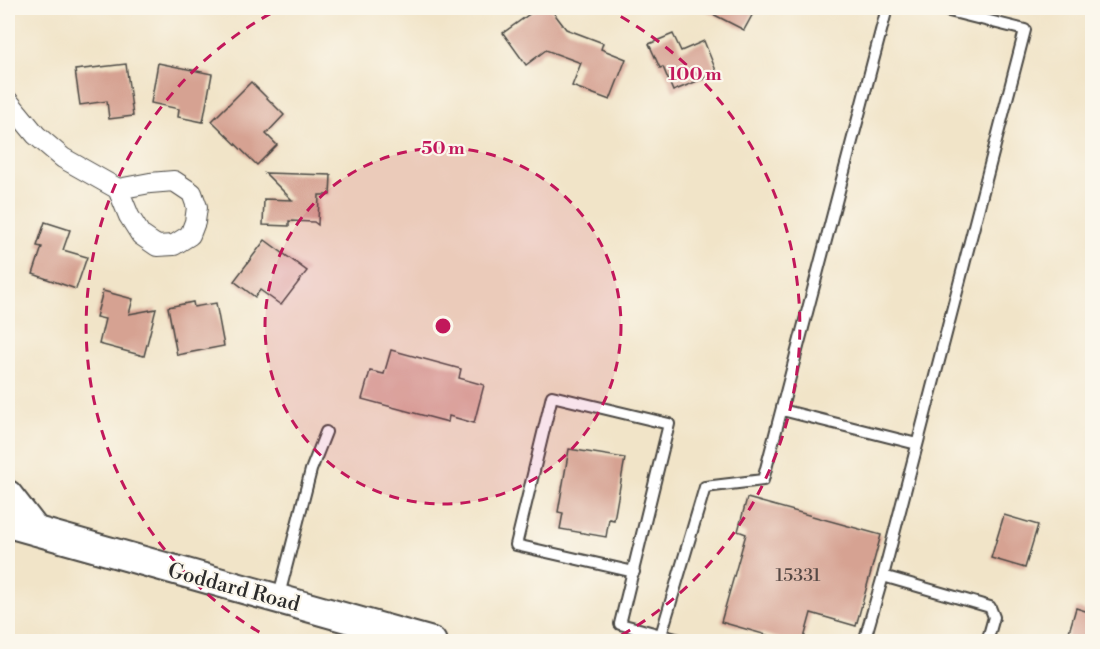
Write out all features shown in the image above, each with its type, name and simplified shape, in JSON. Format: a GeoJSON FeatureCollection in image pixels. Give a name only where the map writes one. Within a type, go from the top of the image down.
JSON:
{"type":"FeatureCollection","features":[{"type":"Feature","properties":{"kind":"main road"},"geometry":{"type":"LineString","coordinates":[[8,495],[36,531]]}},
{"type":"Feature","properties":{"kind":"main road","name":"Goddard Road"},"geometry":{"type":"LineString","coordinates":[[8,523],[432,642]]}},
{"type":"Feature","properties":{"kind":"street"},"geometry":{"type":"LineString","coordinates":[[8,101],[36,135],[63,158],[118,189]]}},
{"type":"Feature","properties":{"kind":"lane"},"geometry":{"type":"LineString","coordinates":[[661,635],[705,487],[764,480],[887,8]]}},
{"type":"Feature","properties":{"kind":"lane"},"geometry":{"type":"LineString","coordinates":[[864,642],[1025,30],[937,8]]}},
{"type":"Feature","properties":{"kind":"lane"},"geometry":{"type":"LineString","coordinates":[[634,573],[516,544],[552,396],[669,424],[634,573],[620,624],[687,642]]}},
{"type":"Feature","properties":{"kind":"lane"},"geometry":{"type":"LineString","coordinates":[[782,410],[917,444]]}},
{"type":"Feature","properties":{"kind":"lane"},"geometry":{"type":"LineString","coordinates":[[278,599],[311,470],[326,432]]}},
{"type":"Feature","properties":{"kind":"lane"},"geometry":{"type":"LineString","coordinates":[[883,576],[990,607],[994,617],[987,642]]}},
{"type":"Feature","properties":{"kind":"lane"},"geometry":{"type":"LineString","coordinates":[[635,642],[639,629]]}},
{"type":"Feature","properties":{"kind":"building"},"geometry":{"type":"Polygon","coordinates":[[[538,8],[550,8],[566,29],[603,43],[601,49],[626,59],[610,100],[572,86],[581,63],[546,50],[526,65],[503,33],[538,8]]]}},
{"type":"Feature","properties":{"kind":"building"},"geometry":{"type":"Polygon","coordinates":[[[701,8],[756,8],[744,30],[701,8]]]}},
{"type":"Feature","properties":{"kind":"building"},"geometry":{"type":"Polygon","coordinates":[[[673,34],[681,51],[704,41],[717,73],[673,91],[663,67],[660,68],[649,44],[673,34]]]}},
{"type":"Feature","properties":{"kind":"building"},"geometry":{"type":"Polygon","coordinates":[[[158,63],[212,74],[203,122],[178,117],[179,109],[151,103],[158,63]]]}},
{"type":"Feature","properties":{"kind":"building"},"geometry":{"type":"Polygon","coordinates":[[[126,64],[133,116],[109,119],[107,101],[80,105],[75,70],[126,64]]]}},
{"type":"Feature","properties":{"kind":"building"},"geometry":{"type":"Polygon","coordinates":[[[251,82],[284,115],[266,134],[277,145],[257,165],[212,121],[251,82]]]}},
{"type":"Feature","properties":{"kind":"building"},"geometry":{"type":"Polygon","coordinates":[[[265,173],[331,175],[330,195],[319,195],[318,225],[314,222],[289,221],[289,226],[263,225],[264,199],[292,200],[265,173]]]}},
{"type":"Feature","properties":{"kind":"building"},"geometry":{"type":"Polygon","coordinates":[[[45,222],[70,230],[63,250],[87,257],[76,289],[33,274],[42,247],[37,246],[45,222]]]}},
{"type":"Feature","properties":{"kind":"building"},"geometry":{"type":"Polygon","coordinates":[[[265,240],[307,271],[281,305],[260,290],[255,297],[234,281],[265,240]]]}},
{"type":"Feature","properties":{"kind":"building"},"geometry":{"type":"Polygon","coordinates":[[[103,291],[133,299],[129,314],[156,309],[144,356],[99,344],[105,319],[96,317],[103,291]]]}},
{"type":"Feature","properties":{"kind":"building"},"geometry":{"type":"Polygon","coordinates":[[[193,302],[194,307],[216,303],[224,346],[177,355],[168,307],[193,302]]]}},
{"type":"Feature","properties":{"kind":"building"},"geometry":{"type":"Polygon","coordinates":[[[391,350],[461,369],[459,378],[484,385],[474,423],[449,416],[448,422],[362,399],[370,371],[384,374],[391,350]]]}},
{"type":"Feature","properties":{"kind":"building"},"geometry":{"type":"Polygon","coordinates":[[[569,449],[625,458],[614,520],[609,519],[606,537],[560,529],[563,513],[558,512],[569,449]]]}},
{"type":"Feature","properties":{"kind":"building"},"geometry":{"type":"Polygon","coordinates":[[[747,498],[881,535],[856,626],[811,613],[803,642],[791,642],[721,622],[746,534],[738,531],[747,498]]]}},
{"type":"Feature","properties":{"kind":"building"},"geometry":{"type":"Polygon","coordinates":[[[1004,515],[1038,525],[1025,568],[991,558],[1004,515]]]}},
{"type":"Feature","properties":{"kind":"building"},"geometry":{"type":"Polygon","coordinates":[[[1076,608],[1092,613],[1092,642],[1066,642],[1076,608]]]}}]}
